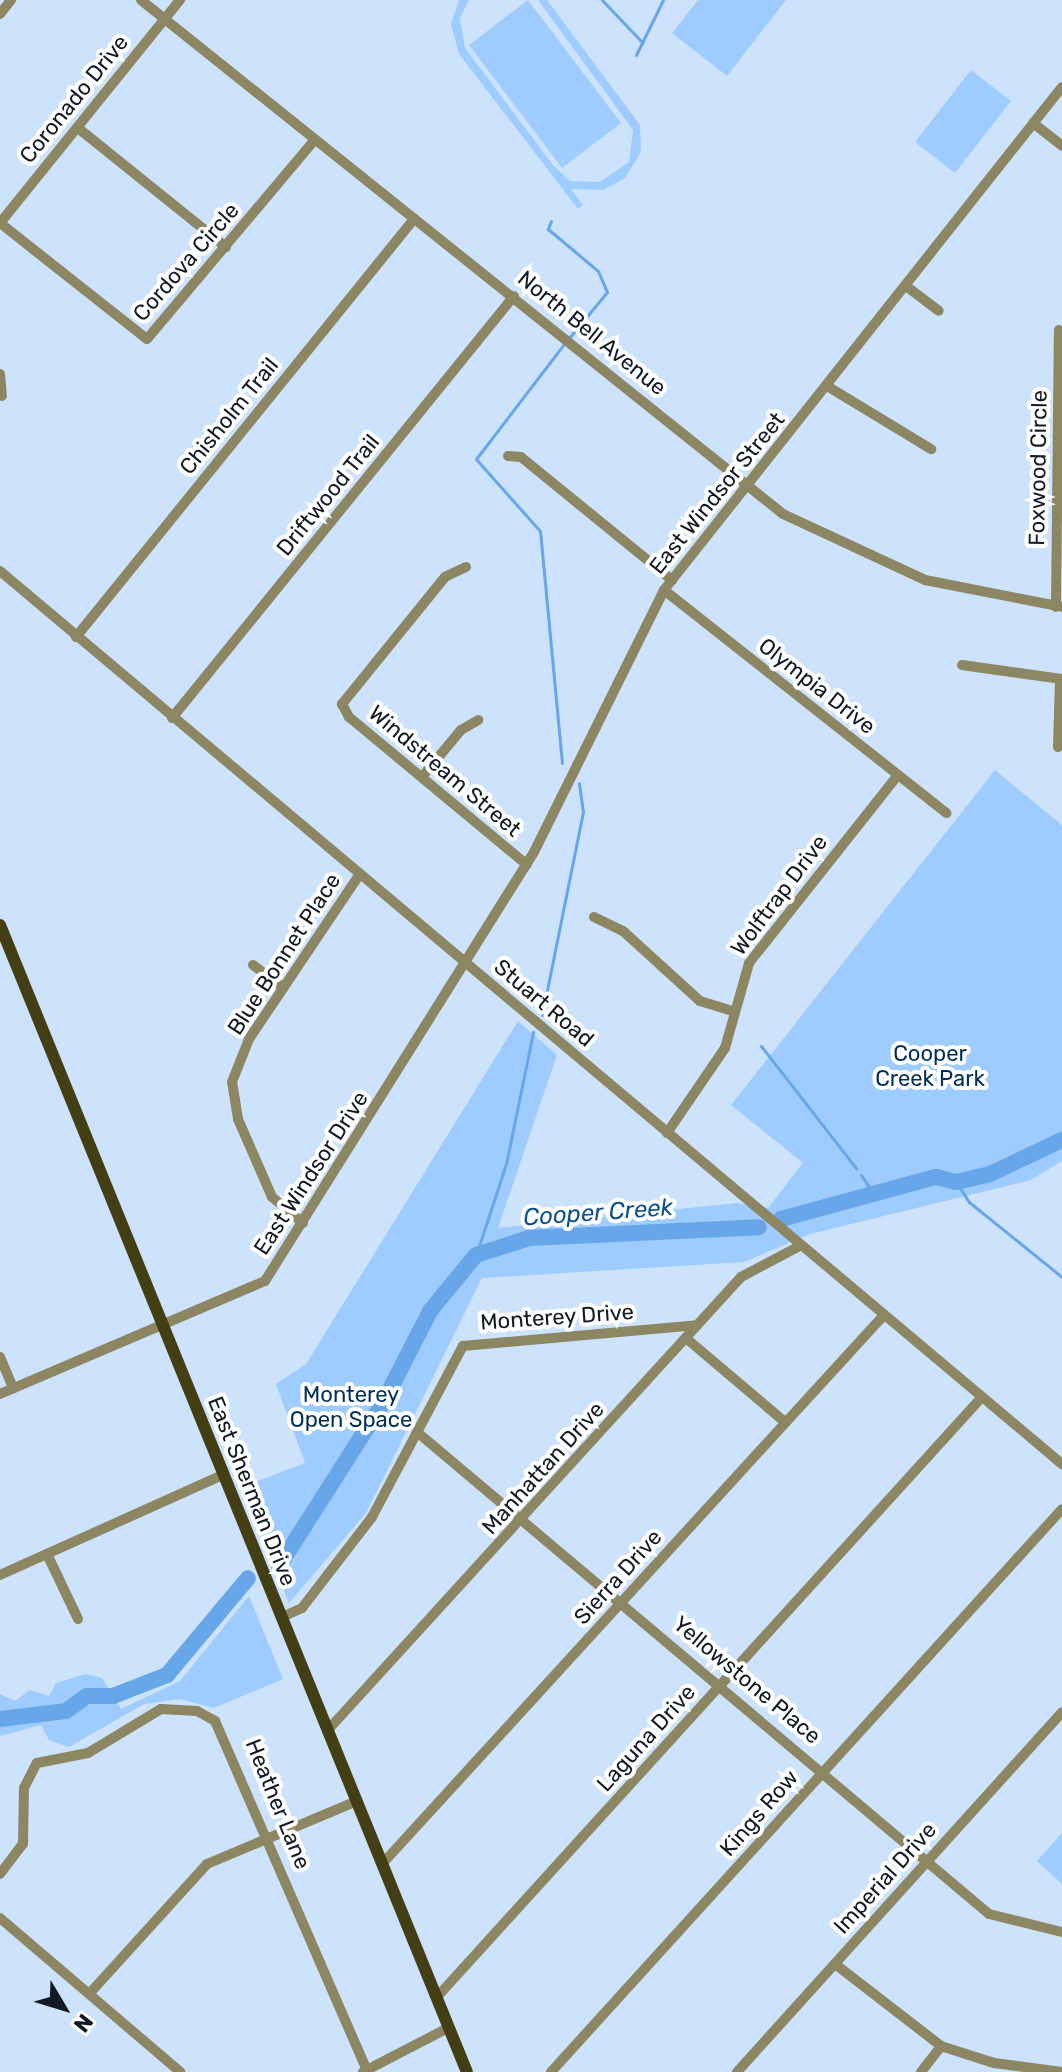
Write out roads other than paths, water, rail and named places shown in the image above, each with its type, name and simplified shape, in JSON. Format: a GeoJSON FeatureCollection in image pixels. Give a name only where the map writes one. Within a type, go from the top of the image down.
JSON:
{"type":"FeatureCollection","features":[{"type":"Feature","properties":{"kind":"main road","name":"East Sherman Drive"},"geometry":{"type":"LineString","coordinates":[[0,928],[467,2072]]}},
{"type":"Feature","properties":{"kind":"street"},"geometry":{"type":"LineString","coordinates":[[0,14],[11,0]]}},
{"type":"Feature","properties":{"kind":"street","name":"North Bell Avenue"},"geometry":{"type":"LineString","coordinates":[[141,0],[314,141],[580,348],[783,514],[901,572],[998,600],[1059,607]]}},
{"type":"Feature","properties":{"kind":"street","name":"Coronado Drive"},"geometry":{"type":"LineString","coordinates":[[0,223],[180,0]]}},
{"type":"Feature","properties":{"kind":"street","name":"East Windsor Street"},"geometry":{"type":"LineString","coordinates":[[468,965],[527,865],[664,590],[1062,87]]}},
{"type":"Feature","properties":{"kind":"street"},"geometry":{"type":"LineString","coordinates":[[1033,123],[1062,146]]}},
{"type":"Feature","properties":{"kind":"street"},"geometry":{"type":"LineString","coordinates":[[78,128],[226,247]]}},
{"type":"Feature","properties":{"kind":"street","name":"Cordova Circle"},"geometry":{"type":"LineString","coordinates":[[0,223],[147,339],[314,141]]}},
{"type":"Feature","properties":{"kind":"street","name":"Chisholm Trail"},"geometry":{"type":"LineString","coordinates":[[76,637],[414,219]]}},
{"type":"Feature","properties":{"kind":"street"},"geometry":{"type":"LineString","coordinates":[[906,286],[939,311]]}},
{"type":"Feature","properties":{"kind":"street","name":"Driftwood Trail"},"geometry":{"type":"LineString","coordinates":[[172,718],[514,296]]}},
{"type":"Feature","properties":{"kind":"street","name":"Foxwood Circle"},"geometry":{"type":"LineString","coordinates":[[1059,330],[1059,607]]}},
{"type":"Feature","properties":{"kind":"street"},"geometry":{"type":"LineString","coordinates":[[0,374],[2,396]]}},
{"type":"Feature","properties":{"kind":"street"},"geometry":{"type":"LineString","coordinates":[[827,386],[931,449]]}},
{"type":"Feature","properties":{"kind":"street"},"geometry":{"type":"LineString","coordinates":[[508,456],[521,457],[672,580]]}},
{"type":"Feature","properties":{"kind":"street","name":"Windstream Street"},"geometry":{"type":"LineString","coordinates":[[466,567],[445,577],[342,704],[422,777],[527,865]]}},
{"type":"Feature","properties":{"kind":"street","name":"Stuart Road"},"geometry":{"type":"LineString","coordinates":[[0,571],[798,1247],[1062,1464]]}},
{"type":"Feature","properties":{"kind":"street","name":"Olympia Drive"},"geometry":{"type":"LineString","coordinates":[[664,590],[946,813]]}},
{"type":"Feature","properties":{"kind":"street"},"geometry":{"type":"LineString","coordinates":[[962,665],[1061,679],[1058,747]]}},
{"type":"Feature","properties":{"kind":"street"},"geometry":{"type":"LineString","coordinates":[[422,777],[461,730],[478,720]]}},
{"type":"Feature","properties":{"kind":"street","name":"Wolftrap Drive"},"geometry":{"type":"LineString","coordinates":[[667,1133],[721,1056],[749,963],[898,775]]}},
{"type":"Feature","properties":{"kind":"street","name":"Blue Bonnet Place"},"geometry":{"type":"LineString","coordinates":[[303,1223],[272,1197],[238,1119],[232,1082],[283,988],[360,874]]}},
{"type":"Feature","properties":{"kind":"street"},"geometry":{"type":"LineString","coordinates":[[594,917],[623,931],[700,1001],[733,1011]]}},
{"type":"Feature","properties":{"kind":"street"},"geometry":{"type":"LineString","coordinates":[[253,965],[283,988]]}},
{"type":"Feature","properties":{"kind":"street","name":"East Windsor Drive"},"geometry":{"type":"LineString","coordinates":[[0,1394],[164,1328],[265,1281],[468,965]]}},
{"type":"Feature","properties":{"kind":"street","name":"Manhattan Drive"},"geometry":{"type":"LineString","coordinates":[[327,1731],[523,1520],[741,1277],[798,1247]]}},
{"type":"Feature","properties":{"kind":"street","name":"Sierra Drive"},"geometry":{"type":"LineString","coordinates":[[383,1863],[883,1316]]}},
{"type":"Feature","properties":{"kind":"street","name":"Monterey Drive"},"geometry":{"type":"LineString","coordinates":[[282,1617],[302,1608],[372,1517],[463,1346],[474,1341],[697,1325]]}},
{"type":"Feature","properties":{"kind":"street"},"geometry":{"type":"LineString","coordinates":[[687,1339],[785,1422]]}},
{"type":"Feature","properties":{"kind":"street"},"geometry":{"type":"LineString","coordinates":[[0,1357],[13,1388]]}},
{"type":"Feature","properties":{"kind":"street","name":"Laguna Drive"},"geometry":{"type":"LineString","coordinates":[[437,1997],[981,1398]]}},
{"type":"Feature","properties":{"kind":"street","name":"Yellowstone Place"},"geometry":{"type":"LineString","coordinates":[[417,1432],[823,1769],[996,1918],[1062,1932]]}},
{"type":"Feature","properties":{"kind":"street"},"geometry":{"type":"LineString","coordinates":[[0,1575],[222,1475]]}},
{"type":"Feature","properties":{"kind":"street","name":"Kings Row"},"geometry":{"type":"LineString","coordinates":[[551,2072],[1062,1509]]}},
{"type":"Feature","properties":{"kind":"street"},"geometry":{"type":"LineString","coordinates":[[47,1554],[78,1619]]}},
{"type":"Feature","properties":{"kind":"street","name":"Heather Lane"},"geometry":{"type":"LineString","coordinates":[[0,1874],[23,1844],[24,1788],[33,1765],[88,1753],[161,1709],[197,1711],[223,1728],[365,2070]]}},
{"type":"Feature","properties":{"kind":"street","name":"Imperial Drive"},"geometry":{"type":"LineString","coordinates":[[737,2072],[1062,1712]]}},
{"type":"Feature","properties":{"kind":"street"},"geometry":{"type":"LineString","coordinates":[[90,1993],[207,1864],[357,1801]]}},
{"type":"Feature","properties":{"kind":"street"},"geometry":{"type":"LineString","coordinates":[[0,1918],[180,2072]]}},
{"type":"Feature","properties":{"kind":"street"},"geometry":{"type":"LineString","coordinates":[[835,1964],[941,2046],[994,2063],[1062,2072]]}},
{"type":"Feature","properties":{"kind":"street"},"geometry":{"type":"LineString","coordinates":[[365,2070],[448,2028]]}},
{"type":"Feature","properties":{"kind":"street"},"geometry":{"type":"LineString","coordinates":[[921,2072],[941,2046]]}},
{"type":"Feature","properties":{"kind":"waterway"},"geometry":{"type":"LineString","coordinates":[[602,0],[643,43]]}},
{"type":"Feature","properties":{"kind":"waterway"},"geometry":{"type":"LineString","coordinates":[[636,55],[663,0]]}},
{"type":"Feature","properties":{"kind":"waterway"},"geometry":{"type":"LineString","coordinates":[[551,221],[548,229],[598,271],[607,292],[569,338]]}},
{"type":"Feature","properties":{"kind":"waterway"},"geometry":{"type":"LineString","coordinates":[[562,763],[540,531],[476,459],[564,344]]}},
{"type":"Feature","properties":{"kind":"waterway"},"geometry":{"type":"LineString","coordinates":[[542,1015],[583,812],[579,783]]}},
{"type":"Feature","properties":{"kind":"waterway"},"geometry":{"type":"LineString","coordinates":[[476,1255],[506,1164],[533,1032]]}},
{"type":"Feature","properties":{"kind":"waterway"},"geometry":{"type":"LineString","coordinates":[[761,1046],[856,1168]]}},
{"type":"Feature","properties":{"kind":"waterway","name":"Cooper Creek"},"geometry":{"type":"LineString","coordinates":[[781,1219],[936,1177],[956,1182],[990,1174],[1062,1140]]}},
{"type":"Feature","properties":{"kind":"waterway"},"geometry":{"type":"LineString","coordinates":[[861,1175],[873,1193]]}},
{"type":"Feature","properties":{"kind":"waterway"},"geometry":{"type":"LineString","coordinates":[[956,1182],[969,1202],[1062,1277]]}},
{"type":"Feature","properties":{"kind":"waterway","name":"Cooper Creek"},"geometry":{"type":"LineString","coordinates":[[279,1566],[383,1403],[430,1311],[476,1255],[529,1238],[759,1227]]}},
{"type":"Feature","properties":{"kind":"waterway","name":"Cooper Creek"},"geometry":{"type":"LineString","coordinates":[[0,1719],[66,1711],[87,1696],[113,1696],[167,1675],[248,1578]]}},
{"type":"Feature","properties":{"kind":"park label","name":"Cooper Creek Park"},"geometry":{"type":"Point","coordinates":[930,1066]}},
{"type":"Feature","properties":{"kind":"park label","name":"Monterey Open Space"},"geometry":{"type":"Point","coordinates":[351,1406]}}]}
